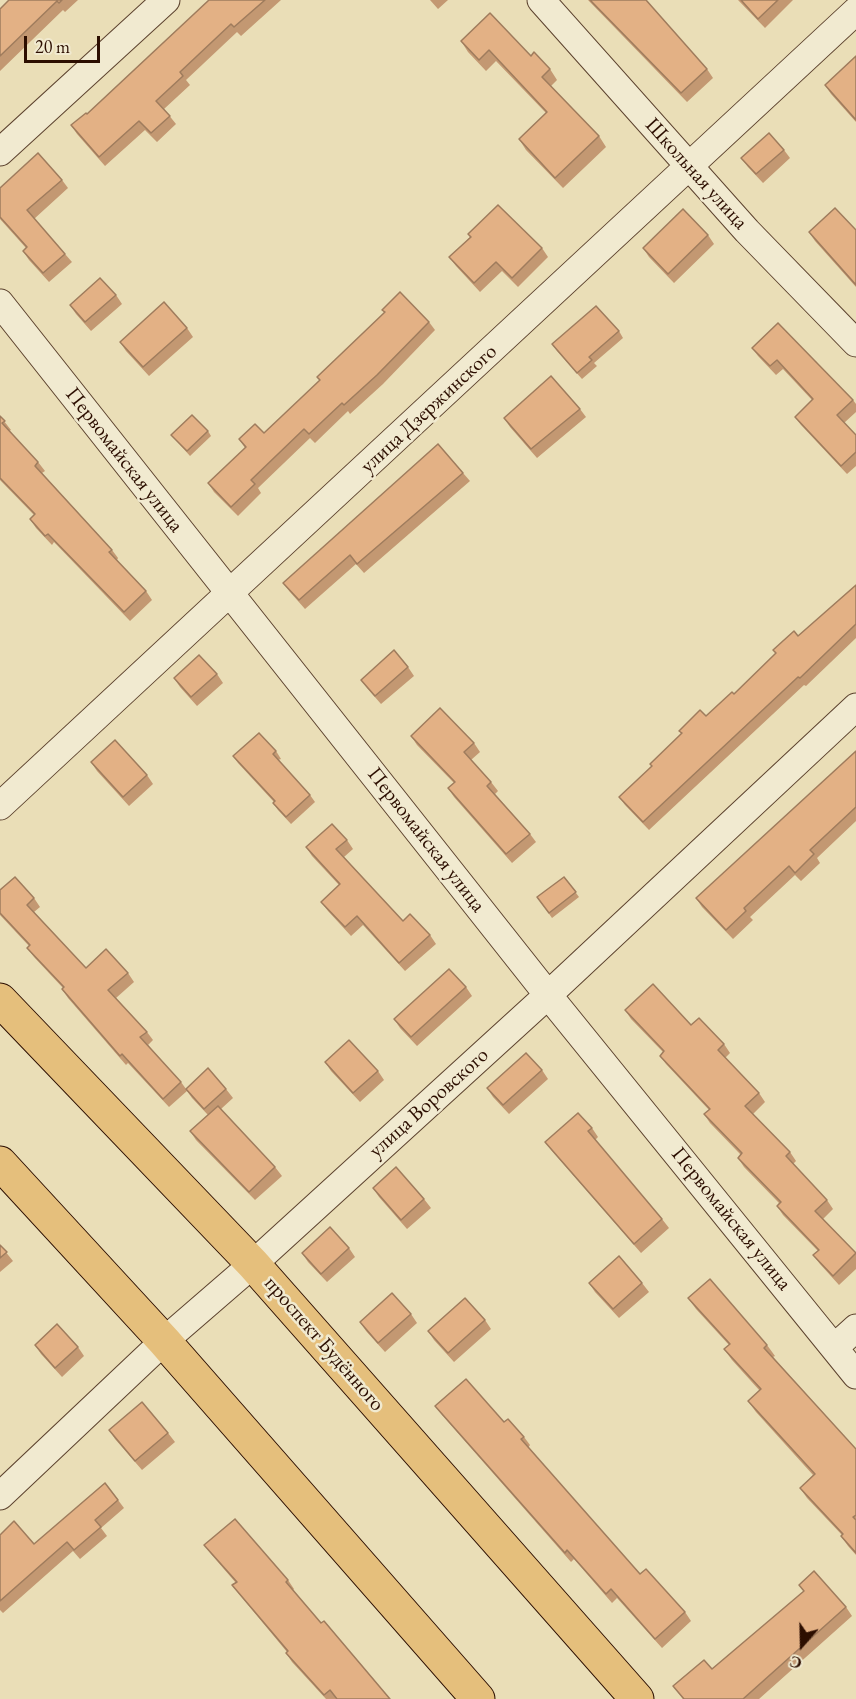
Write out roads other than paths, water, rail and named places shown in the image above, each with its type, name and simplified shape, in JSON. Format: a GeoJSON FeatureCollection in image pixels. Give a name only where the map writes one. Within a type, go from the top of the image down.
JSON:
{"type":"FeatureCollection","features":[{"type":"Feature","properties":{"kind":"main road","name":"проспект Будённого"},"geometry":{"type":"LineString","coordinates":[[0,1000],[253,1264],[637,1699]]}},
{"type":"Feature","properties":{"kind":"main road"},"geometry":{"type":"LineString","coordinates":[[0,1163],[164,1341],[478,1699]]}},
{"type":"Feature","properties":{"kind":"street"},"geometry":{"type":"LineString","coordinates":[[0,152],[166,0]]}},
{"type":"Feature","properties":{"kind":"street","name":"Школьная улица"},"geometry":{"type":"LineString","coordinates":[[541,0],[689,168],[856,343]]}},
{"type":"Feature","properties":{"kind":"street","name":"улица Дзержинского"},"geometry":{"type":"LineString","coordinates":[[0,806],[856,11]]}},
{"type":"Feature","properties":{"kind":"street","name":"Первомайская улица"},"geometry":{"type":"LineString","coordinates":[[0,303],[548,995],[856,1375]]}},
{"type":"Feature","properties":{"kind":"street","name":"улица Воровского"},"geometry":{"type":"LineString","coordinates":[[0,1496],[164,1341],[253,1264],[548,995],[856,707]]}},
{"type":"Feature","properties":{"kind":"street"},"geometry":{"type":"LineString","coordinates":[[835,1347],[856,1328]]}}]}
